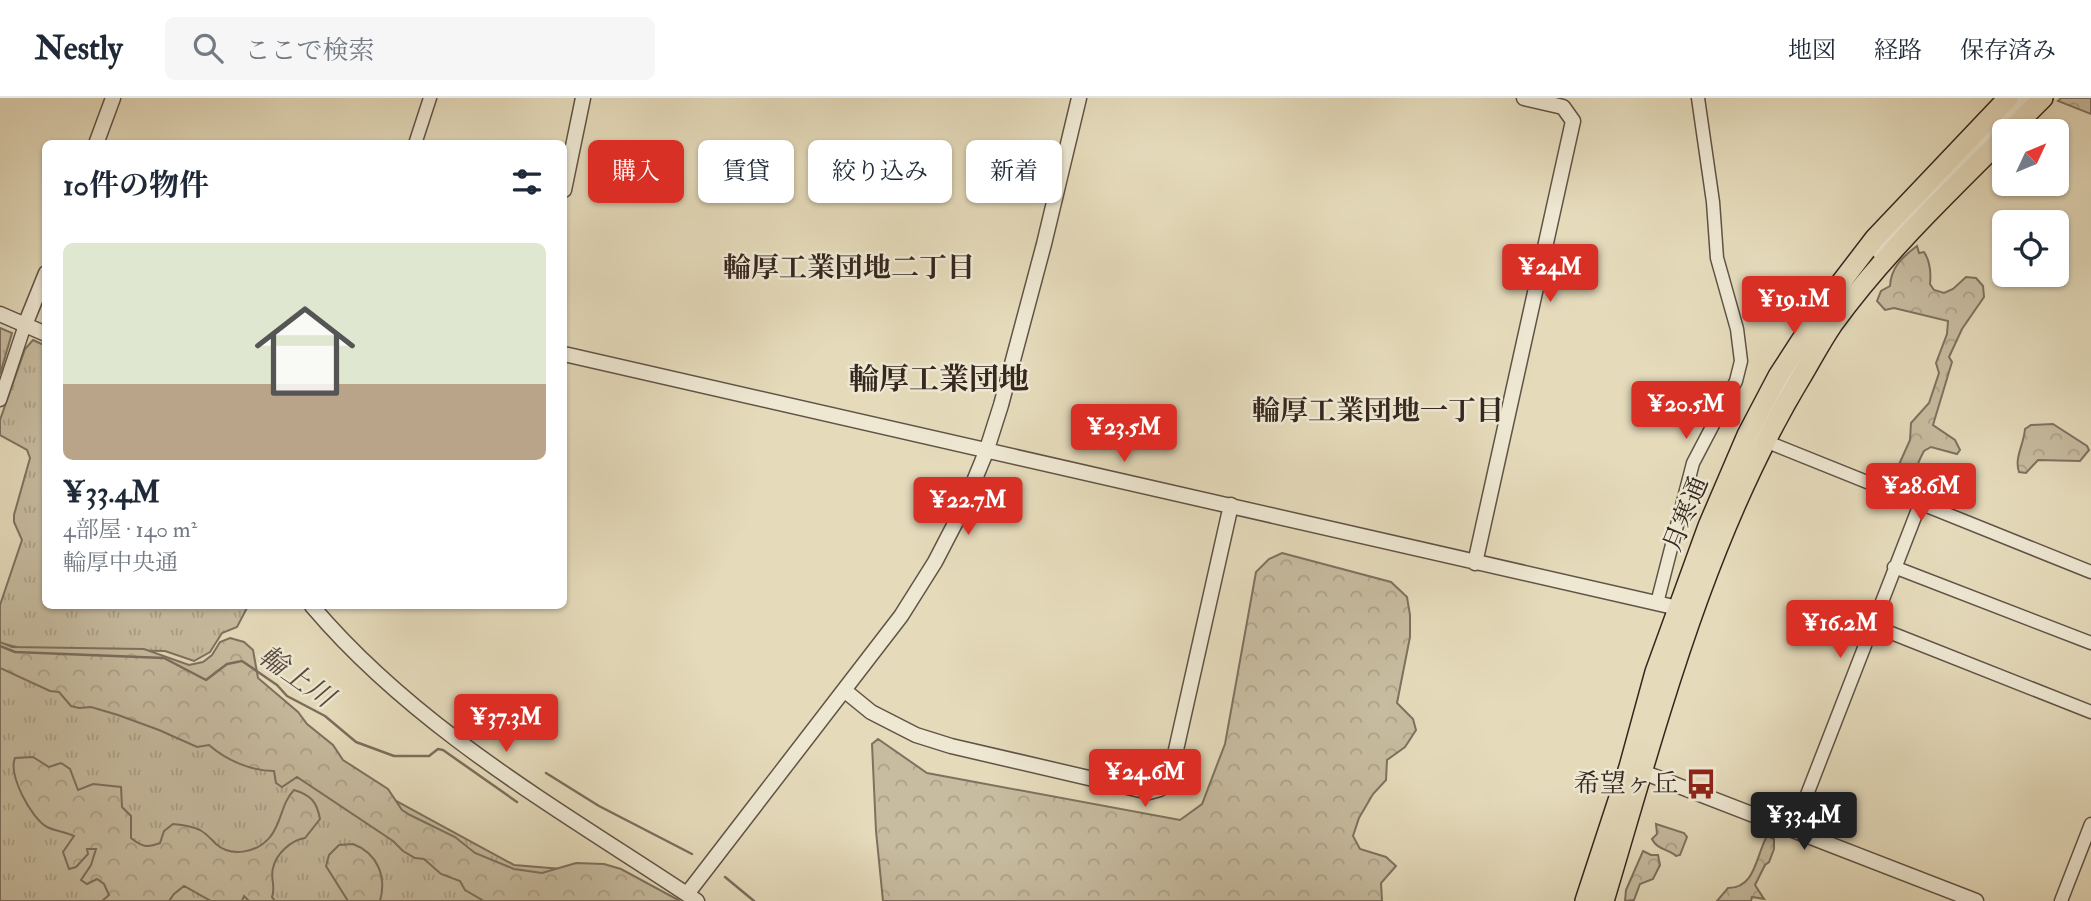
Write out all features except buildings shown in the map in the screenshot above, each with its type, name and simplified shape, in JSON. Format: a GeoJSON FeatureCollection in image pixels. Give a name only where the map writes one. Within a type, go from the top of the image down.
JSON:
{"type":"FeatureCollection","features":[{"type":"Feature","properties":{"kind":"highway","name":"月寒通"},"geometry":{"type":"LineString","coordinates":[[1585,901],[1683,645],[1778,376],[1826,302],[1879,234],[2008,98]]}},
{"type":"Feature","properties":{"kind":"highway"},"geometry":{"type":"LineString","coordinates":[[2022,119],[2043,98]]}},
{"type":"Feature","properties":{"kind":"highway","name":"月寒通"},"geometry":{"type":"LineString","coordinates":[[1604,901],[1636,769],[1655,672],[1708,526],[1756,438],[1832,326],[1895,247],[1992,149]]}},
{"type":"Feature","properties":{"kind":"main road"},"geometry":{"type":"LineString","coordinates":[[1879,234],[1919,182],[1995,98]]}},
{"type":"Feature","properties":{"kind":"main road"},"geometry":{"type":"LineString","coordinates":[[1756,438],[1824,323],[1862,273],[1906,222],[2025,98]]}},
{"type":"Feature","properties":{"kind":"street"},"geometry":{"type":"LineString","coordinates":[[97,140],[113,98]]}},
{"type":"Feature","properties":{"kind":"street"},"geometry":{"type":"LineString","coordinates":[[416,140],[429,98]]}},
{"type":"Feature","properties":{"kind":"street"},"geometry":{"type":"LineString","coordinates":[[567,175],[583,98]]}},
{"type":"Feature","properties":{"kind":"street"},"geometry":{"type":"LineString","coordinates":[[315,609],[358,656],[445,732],[515,782],[692,898],[901,616],[935,562],[963,508],[986,452],[1001,405],[1079,98]]}},
{"type":"Feature","properties":{"kind":"street"},"geometry":{"type":"LineString","coordinates":[[1475,563],[1573,121],[1563,107],[1524,98]]}},
{"type":"Feature","properties":{"kind":"street"},"geometry":{"type":"LineString","coordinates":[[1657,603],[1693,463],[1736,381],[1741,361],[1737,329],[1717,258],[1713,202],[1698,98]]}},
{"type":"Feature","properties":{"kind":"street"},"geometry":{"type":"LineString","coordinates":[[0,400],[42,283]]}},
{"type":"Feature","properties":{"kind":"street"},"geometry":{"type":"LineString","coordinates":[[0,314],[42,332]]}},
{"type":"Feature","properties":{"kind":"street"},"geometry":{"type":"LineString","coordinates":[[567,355],[1678,608]]}},
{"type":"Feature","properties":{"kind":"street"},"geometry":{"type":"LineString","coordinates":[[1756,438],[2091,572]]}},
{"type":"Feature","properties":{"kind":"street"},"geometry":{"type":"LineString","coordinates":[[1794,828],[1920,504]]}},
{"type":"Feature","properties":{"kind":"street"},"geometry":{"type":"LineString","coordinates":[[844,690],[871,712],[916,734],[951,746],[1149,792],[1160,789],[1169,781],[1231,505]]}},
{"type":"Feature","properties":{"kind":"street"},"geometry":{"type":"LineString","coordinates":[[1894,567],[2091,643]]}},
{"type":"Feature","properties":{"kind":"street"},"geometry":{"type":"LineString","coordinates":[[1871,625],[2091,712]]}},
{"type":"Feature","properties":{"kind":"street"},"geometry":{"type":"LineString","coordinates":[[1636,769],[1794,828],[1976,901]]}},
{"type":"Feature","properties":{"kind":"street"},"geometry":{"type":"LineString","coordinates":[[2061,901],[2091,824]]}},
{"type":"Feature","properties":{"kind":"green space"},"geometry":{"type":"Polygon","coordinates":[[[2061,98],[2091,98],[2091,114],[2058,101],[2061,98]]]}},
{"type":"Feature","properties":{"kind":"green space"},"geometry":{"type":"Polygon","coordinates":[[[1917,246],[1919,253],[1924,252],[1928,259],[1930,284],[1934,290],[1944,293],[1966,277],[1976,278],[1983,286],[1984,297],[1962,329],[1949,357],[1952,362],[1933,425],[1955,440],[1960,450],[1957,454],[1931,447],[1924,451],[1917,466],[1921,481],[1916,491],[1897,487],[1883,477],[1888,471],[1897,469],[1910,440],[1911,423],[1929,403],[1939,373],[1936,363],[1947,334],[1948,321],[1894,308],[1885,310],[1877,301],[1881,291],[1890,286],[1892,274],[1898,264],[1917,246]]]}},
{"type":"Feature","properties":{"kind":"green space"},"geometry":{"type":"Polygon","coordinates":[[[0,328],[12,333],[0,374],[0,328]]]}},
{"type":"Feature","properties":{"kind":"green space"},"geometry":{"type":"Polygon","coordinates":[[[33,340],[42,344],[42,609],[246,609],[237,627],[222,633],[210,652],[194,661],[165,651],[25,649],[0,643],[0,605],[22,540],[14,522],[14,515],[30,458],[27,450],[0,435],[0,420],[25,349],[33,340]]]}},
{"type":"Feature","properties":{"kind":"green space"},"geometry":{"type":"Polygon","coordinates":[[[2053,424],[2089,450],[2080,461],[2038,460],[2026,473],[2019,472],[2018,461],[2025,429],[2031,425],[2053,424]]]}},
{"type":"Feature","properties":{"kind":"green space"},"geometry":{"type":"Polygon","coordinates":[[[1282,553],[1391,582],[1407,597],[1410,637],[1397,703],[1413,719],[1416,730],[1405,747],[1387,760],[1386,780],[1373,794],[1359,818],[1353,836],[1360,849],[1386,857],[1396,866],[1381,883],[1382,901],[883,901],[872,744],[878,739],[927,773],[1180,820],[1202,804],[1225,744],[1256,572],[1269,559],[1282,553]]]}},
{"type":"Feature","properties":{"kind":"green space"},"geometry":{"type":"Polygon","coordinates":[[[230,638],[244,642],[253,650],[258,678],[333,745],[343,760],[388,789],[402,810],[455,837],[475,853],[514,869],[542,873],[576,863],[604,864],[621,869],[680,901],[484,901],[465,890],[460,881],[441,874],[424,859],[415,858],[403,851],[393,841],[297,777],[282,787],[276,783],[274,771],[248,767],[231,760],[209,745],[197,747],[118,715],[91,707],[71,706],[59,692],[50,691],[0,668],[0,642],[12,647],[144,649],[189,665],[203,662],[212,655],[220,642],[230,638]]]}},
{"type":"Feature","properties":{"kind":"green space"},"geometry":{"type":"Polygon","coordinates":[[[0,655],[321,760],[514,865],[622,874],[667,901],[0,901],[0,655]]]}},
{"type":"Feature","properties":{"kind":"green space"},"geometry":{"type":"Polygon","coordinates":[[[33,757],[49,767],[61,763],[70,769],[78,790],[93,784],[121,787],[122,807],[131,816],[131,838],[145,846],[160,843],[164,831],[173,824],[200,830],[216,844],[230,851],[252,849],[270,837],[286,801],[294,790],[312,800],[320,819],[305,838],[290,845],[277,858],[272,872],[272,897],[275,901],[249,901],[244,896],[242,901],[211,901],[184,886],[169,901],[102,901],[109,895],[104,884],[97,879],[87,884],[81,880],[91,865],[96,849],[87,849],[88,854],[76,867],[69,869],[63,852],[74,836],[47,827],[34,815],[22,796],[15,775],[15,758],[33,757]]]}},
{"type":"Feature","properties":{"kind":"green space"},"geometry":{"type":"Polygon","coordinates":[[[1656,824],[1684,833],[1687,837],[1680,855],[1676,856],[1654,843],[1652,839],[1657,834],[1656,824]]]}},
{"type":"Feature","properties":{"kind":"green space"},"geometry":{"type":"Polygon","coordinates":[[[1767,836],[1774,839],[1774,849],[1755,885],[1764,899],[1752,897],[1751,901],[1717,901],[1728,888],[1737,887],[1750,877],[1767,836]]]}},
{"type":"Feature","properties":{"kind":"green space"},"geometry":{"type":"Polygon","coordinates":[[[353,844],[368,853],[378,866],[382,883],[380,901],[348,901],[326,866],[329,855],[339,845],[353,844]]]}},
{"type":"Feature","properties":{"kind":"green space"},"geometry":{"type":"Polygon","coordinates":[[[1643,851],[1658,855],[1660,865],[1653,879],[1640,884],[1634,900],[1625,901],[1626,890],[1643,851]]]}},
{"type":"Feature","properties":{"kind":"waterway","name":"輪上川"},"geometry":{"type":"LineString","coordinates":[[0,646],[15,652],[164,658],[206,680],[227,664],[242,661],[277,685],[287,696],[325,716],[356,742],[394,756],[429,756],[438,749],[443,750],[517,802]]}},
{"type":"Feature","properties":{"kind":"waterway","name":"輪上川"},"geometry":{"type":"LineString","coordinates":[[546,773],[599,806],[692,854]]}},
{"type":"Feature","properties":{"kind":"waterway","name":"輪上川"},"geometry":{"type":"LineString","coordinates":[[725,877],[754,901]]}},
{"type":"Feature","properties":{"kind":"place","name":"希望ヶ丘"},"geometry":{"type":"Point","coordinates":[1701,784]}},
{"type":"Feature","properties":{"kind":"district","name":"輪厚工業団地二丁目"},"geometry":{"type":"Point","coordinates":[849,268]}},
{"type":"Feature","properties":{"kind":"district","name":"輪厚工業団地"},"geometry":{"type":"Point","coordinates":[939,379]}},
{"type":"Feature","properties":{"kind":"district","name":"輪厚工業団地一丁目"},"geometry":{"type":"Point","coordinates":[1378,411]}}]}
